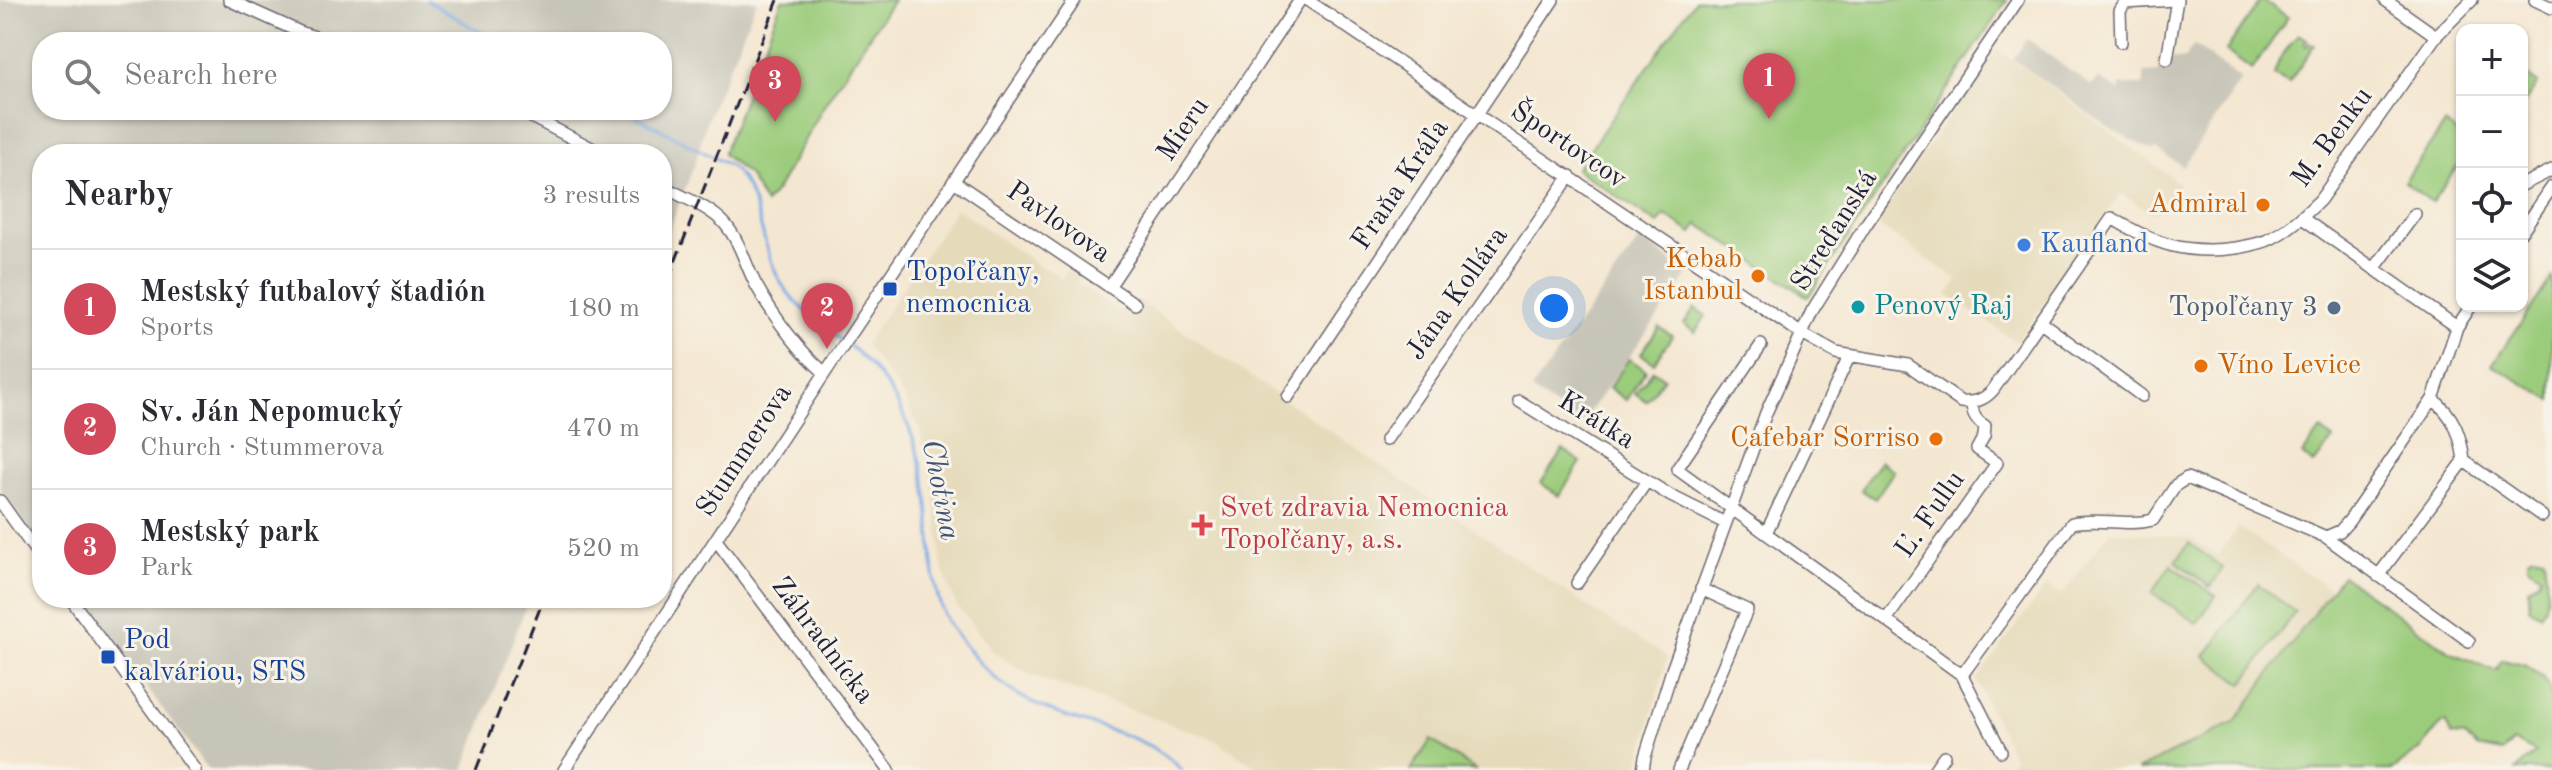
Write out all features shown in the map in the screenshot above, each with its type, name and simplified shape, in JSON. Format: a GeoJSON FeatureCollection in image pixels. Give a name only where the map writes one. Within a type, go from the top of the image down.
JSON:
{"type":"FeatureCollection","features":[{"type":"Feature","properties":{"kind":"street"},"geometry":{"type":"LineString","coordinates":[[229,0],[303,32]]}},
{"type":"Feature","properties":{"kind":"street","name":"Stummerova"},"geometry":{"type":"LineString","coordinates":[[672,607],[1075,0]]}},
{"type":"Feature","properties":{"kind":"street","name":"Mieru"},"geometry":{"type":"LineString","coordinates":[[1109,287],[1300,0]]}},
{"type":"Feature","properties":{"kind":"street","name":"Športovcov"},"geometry":{"type":"LineString","coordinates":[[1307,0],[1802,334],[1849,357],[1908,365],[1961,402],[1972,402]]}},
{"type":"Feature","properties":{"kind":"street","name":"Fraňa Kráľa"},"geometry":{"type":"LineString","coordinates":[[1288,397],[1553,0]]}},
{"type":"Feature","properties":{"kind":"street","name":"Streďanská"},"geometry":{"type":"LineString","coordinates":[[1643,770],[1672,670],[1725,523],[1766,413],[1812,311],[1865,226],[2018,0]]}},
{"type":"Feature","properties":{"kind":"street"},"geometry":{"type":"LineString","coordinates":[[2121,42],[2120,11],[2125,3],[2175,0],[2167,59]]}},
{"type":"Feature","properties":{"kind":"street"},"geometry":{"type":"LineString","coordinates":[[2385,0],[2436,36]]}},
{"type":"Feature","properties":{"kind":"street","name":"M. Benku"},"geometry":{"type":"LineString","coordinates":[[2041,322],[2112,218],[2146,238],[2191,251],[2241,247],[2271,239],[2302,218],[2320,200],[2436,36],[2472,0]]}},
{"type":"Feature","properties":{"kind":"street"},"geometry":{"type":"LineString","coordinates":[[2535,0],[2552,8]]}},
{"type":"Feature","properties":{"kind":"street"},"geometry":{"type":"LineString","coordinates":[[537,120],[584,144]]}},
{"type":"Feature","properties":{"kind":"street"},"geometry":{"type":"LineString","coordinates":[[2528,182],[2552,170]]}},
{"type":"Feature","properties":{"kind":"street","name":"Jána Kollára"},"geometry":{"type":"LineString","coordinates":[[1386,440],[1570,176]]}},
{"type":"Feature","properties":{"kind":"street","name":"Pavlovova"},"geometry":{"type":"LineString","coordinates":[[955,182],[1135,304]]}},
{"type":"Feature","properties":{"kind":"street"},"geometry":{"type":"LineString","coordinates":[[2528,222],[2552,187]]}},
{"type":"Feature","properties":{"kind":"street"},"geometry":{"type":"LineString","coordinates":[[672,192],[723,221],[772,311],[804,354],[825,373]]}},
{"type":"Feature","properties":{"kind":"street"},"geometry":{"type":"LineString","coordinates":[[2374,269],[2415,214]]}},
{"type":"Feature","properties":{"kind":"street"},"geometry":{"type":"LineString","coordinates":[[2302,218],[2457,327]]}},
{"type":"Feature","properties":{"kind":"street"},"geometry":{"type":"LineString","coordinates":[[2326,537],[2340,531],[2349,521],[2433,399],[2457,327],[2467,312]]}},
{"type":"Feature","properties":{"kind":"street"},"geometry":{"type":"LineString","coordinates":[[1972,402],[1981,400],[1993,390],[2041,322],[2142,396]]}},
{"type":"Feature","properties":{"kind":"street"},"geometry":{"type":"LineString","coordinates":[[1761,345],[1677,469],[1962,675],[2001,751]]}},
{"type":"Feature","properties":{"kind":"street"},"geometry":{"type":"LineString","coordinates":[[1766,533],[1849,357]]}},
{"type":"Feature","properties":{"kind":"street"},"geometry":{"type":"LineString","coordinates":[[2433,399],[2448,411],[2459,431],[2464,461],[2542,516]]}},
{"type":"Feature","properties":{"kind":"street","name":"Krátka"},"geometry":{"type":"LineString","coordinates":[[1519,401],[1647,481],[1725,523]]}},
{"type":"Feature","properties":{"kind":"street","name":"Ľ. Fullu"},"geometry":{"type":"LineString","coordinates":[[1886,620],[1997,463],[1977,449],[1985,426],[1972,413],[1972,402]]}},
{"type":"Feature","properties":{"kind":"street"},"geometry":{"type":"LineString","coordinates":[[2378,576],[2464,461]]}},
{"type":"Feature","properties":{"kind":"street"},"geometry":{"type":"LineString","coordinates":[[1962,675],[2072,523],[2086,520],[2139,524],[2153,520],[2176,485],[2187,478],[2326,537],[2469,641]]}},
{"type":"Feature","properties":{"kind":"street","name":"Krátka"},"geometry":{"type":"LineString","coordinates":[[1577,583],[1647,481]]}},
{"type":"Feature","properties":{"kind":"street"},"geometry":{"type":"LineString","coordinates":[[0,501],[32,546]]}},
{"type":"Feature","properties":{"kind":"street","name":"Záhradnícka"},"geometry":{"type":"LineString","coordinates":[[716,540],[889,770]]}},
{"type":"Feature","properties":{"kind":"street"},"geometry":{"type":"LineString","coordinates":[[1679,770],[1747,610],[1701,589]]}},
{"type":"Feature","properties":{"kind":"street"},"geometry":{"type":"LineString","coordinates":[[77,608],[195,770]]}},
{"type":"Feature","properties":{"kind":"street","name":"Stummerova"},"geometry":{"type":"LineString","coordinates":[[564,770],[671,608]]}},
{"type":"Feature","properties":{"kind":"street"},"geometry":{"type":"LineString","coordinates":[[1934,770],[1944,756]]}},
{"type":"Feature","properties":{"kind":"shaded area"},"geometry":{"type":"Polygon","coordinates":[[[0,0],[757,0],[706,122],[694,166],[672,222],[672,144],[32,144],[32,533],[0,489],[0,0]]]}},
{"type":"Feature","properties":{"kind":"shaded area"},"geometry":{"type":"Polygon","coordinates":[[[2027,39],[2091,86],[2098,78],[2120,92],[2120,85],[2144,85],[2144,73],[2158,72],[2158,58],[2184,59],[2194,45],[2241,80],[2183,167],[2156,149],[2153,151],[2111,129],[2013,59],[2027,39]]]}},
{"type":"Feature","properties":{"kind":"shaded area"},"geometry":{"type":"Polygon","coordinates":[[[1997,49],[2179,183],[2160,211],[2151,213],[2121,193],[2017,342],[1948,295],[1958,280],[1875,223],[1997,49]]]}},
{"type":"Feature","properties":{"kind":"shaded area","name":"Svet zdravia Nemocnica Topoľčany, a.s."},"geometry":{"type":"Polygon","coordinates":[[[956,208],[1045,270],[1047,268],[1060,277],[1060,281],[1067,271],[1079,279],[1077,283],[1120,312],[1123,309],[1129,313],[1138,300],[1597,613],[1667,657],[1638,770],[1261,770],[1216,740],[1029,674],[995,653],[956,605],[942,567],[933,482],[919,426],[898,388],[865,345],[956,208]]]}},
{"type":"Feature","properties":{"kind":"shaded area"},"geometry":{"type":"Polygon","coordinates":[[[1641,238],[1688,275],[1581,423],[1531,390],[1641,238]]]}},
{"type":"Feature","properties":{"kind":"shaded area"},"geometry":{"type":"Polygon","coordinates":[[[2238,527],[2331,590],[2234,723],[2137,770],[2005,770],[2014,758],[1976,680],[2046,586],[2062,595],[2110,531],[2193,538],[2218,556],[2238,527]]]}},
{"type":"Feature","properties":{"kind":"shaded area"},"geometry":{"type":"Polygon","coordinates":[[[87,608],[525,608],[464,770],[208,770],[87,608]]]}},
{"type":"Feature","properties":{"kind":"green space"},"geometry":{"type":"Polygon","coordinates":[[[782,0],[893,0],[826,102],[777,189],[765,204],[748,175],[723,154],[782,0]]]}},
{"type":"Feature","properties":{"kind":"green space"},"geometry":{"type":"Polygon","coordinates":[[[1695,0],[2007,0],[1808,297],[1698,224],[1692,233],[1665,215],[1658,224],[1576,169],[1695,0]]]}},
{"type":"Feature","properties":{"kind":"green space"},"geometry":{"type":"Polygon","coordinates":[[[2261,0],[2288,17],[2252,70],[2226,51],[2261,0]]]}},
{"type":"Feature","properties":{"kind":"green space"},"geometry":{"type":"Polygon","coordinates":[[[2298,34],[2307,39],[2304,44],[2307,46],[2309,42],[2314,45],[2289,83],[2274,75],[2279,60],[2298,34]]]}},
{"type":"Feature","properties":{"kind":"green space"},"geometry":{"type":"Polygon","coordinates":[[[2528,76],[2538,84],[2528,97],[2528,76]]]}},
{"type":"Feature","properties":{"kind":"green space"},"geometry":{"type":"Polygon","coordinates":[[[2445,124],[2456,132],[2456,168],[2432,202],[2404,182],[2445,124]]]}},
{"type":"Feature","properties":{"kind":"green space"},"geometry":{"type":"Polygon","coordinates":[[[2552,278],[2552,400],[2492,365],[2552,278]]]}},
{"type":"Feature","properties":{"kind":"green space"},"geometry":{"type":"Polygon","coordinates":[[[1695,308],[1706,316],[1695,332],[1684,324],[1695,308]]]}},
{"type":"Feature","properties":{"kind":"green space"},"geometry":{"type":"Polygon","coordinates":[[[1659,327],[1672,336],[1654,363],[1641,354],[1659,327]]]}},
{"type":"Feature","properties":{"kind":"green space"},"geometry":{"type":"Polygon","coordinates":[[[1629,359],[1646,370],[1626,400],[1609,388],[1629,359]]]}},
{"type":"Feature","properties":{"kind":"green space"},"geometry":{"type":"Polygon","coordinates":[[[1653,370],[1664,378],[1646,401],[1635,393],[1653,370]]]}},
{"type":"Feature","properties":{"kind":"green space"},"geometry":{"type":"Polygon","coordinates":[[[2321,430],[2333,439],[2314,464],[2302,455],[2321,430]]]}},
{"type":"Feature","properties":{"kind":"green space"},"geometry":{"type":"Polygon","coordinates":[[[1563,450],[1581,462],[1559,496],[1541,483],[1563,450]]]}},
{"type":"Feature","properties":{"kind":"green space"},"geometry":{"type":"Polygon","coordinates":[[[1880,461],[1894,471],[1875,499],[1861,490],[1880,461]]]}},
{"type":"Feature","properties":{"kind":"green space"},"geometry":{"type":"Polygon","coordinates":[[[2189,543],[2223,568],[2210,587],[2176,561],[2189,543]]]}},
{"type":"Feature","properties":{"kind":"green space"},"geometry":{"type":"Polygon","coordinates":[[[2533,555],[2544,557],[2547,595],[2540,614],[2530,609],[2528,588],[2541,575],[2528,566],[2528,559],[2533,555]]]}},
{"type":"Feature","properties":{"kind":"green space"},"geometry":{"type":"Polygon","coordinates":[[[2171,565],[2216,596],[2197,623],[2152,593],[2171,565]]]}},
{"type":"Feature","properties":{"kind":"green space"},"geometry":{"type":"Polygon","coordinates":[[[2342,575],[2452,653],[2496,671],[2502,660],[2527,666],[2543,678],[2550,689],[2552,770],[2516,770],[2536,752],[2514,741],[2502,752],[2477,747],[2465,736],[2452,735],[2445,722],[2422,748],[2393,770],[2137,770],[2234,723],[2342,575]]]}},
{"type":"Feature","properties":{"kind":"green space"},"geometry":{"type":"Polygon","coordinates":[[[2258,584],[2295,612],[2243,684],[2205,656],[2258,584]]]}},
{"type":"Feature","properties":{"kind":"green space"},"geometry":{"type":"Polygon","coordinates":[[[1431,740],[1475,770],[1411,770],[1431,740]]]}},
{"type":"Feature","properties":{"kind":"waterway","name":"Chotina"},"geometry":{"type":"LineString","coordinates":[[427,0],[480,32]]}},
{"type":"Feature","properties":{"kind":"waterway","name":"Chotina"},"geometry":{"type":"LineString","coordinates":[[643,120],[730,166],[748,191],[779,279],[807,312],[841,340]]}},
{"type":"Feature","properties":{"kind":"waterway","name":"Chotina"},"geometry":{"type":"LineString","coordinates":[[847,344],[883,381],[897,403],[917,450],[927,500],[938,599],[955,634],[987,671],[1022,698],[1143,743],[1182,770]]}},
{"type":"Feature","properties":{"kind":"railway"},"geometry":{"type":"LineString","coordinates":[[672,270],[778,0]]}},
{"type":"Feature","properties":{"kind":"railway"},"geometry":{"type":"LineString","coordinates":[[476,770],[540,608]]}},
{"type":"Feature","properties":{"kind":"place","name":"Mestský futbalový štadión"},"geometry":{"type":"Point","coordinates":[1769,119]}},
{"type":"Feature","properties":{"kind":"place","name":"Mestský park"},"geometry":{"type":"Point","coordinates":[775,122]}},
{"type":"Feature","properties":{"kind":"place","name":"Admiral"},"geometry":{"type":"Point","coordinates":[2263,205]}},
{"type":"Feature","properties":{"kind":"place","name":"Kaufland"},"geometry":{"type":"Point","coordinates":[2024,245]}},
{"type":"Feature","properties":{"kind":"place","name":"Kebab Istanbul"},"geometry":{"type":"Point","coordinates":[1758,276]}},
{"type":"Feature","properties":{"kind":"place","name":"Topoľčany, nemocnica"},"geometry":{"type":"Point","coordinates":[890,289]}},
{"type":"Feature","properties":{"kind":"place","name":"Penový Raj"},"geometry":{"type":"Point","coordinates":[1858,307]}},
{"type":"Feature","properties":{"kind":"place","name":"Topoľčany 3"},"geometry":{"type":"Point","coordinates":[2334,308]}},
{"type":"Feature","properties":{"kind":"place","name":"Sv. Ján Nepomucký"},"geometry":{"type":"Point","coordinates":[827,349]}},
{"type":"Feature","properties":{"kind":"place","name":"Víno Levice"},"geometry":{"type":"Point","coordinates":[2201,366]}},
{"type":"Feature","properties":{"kind":"place","name":"Cafebar Sorriso"},"geometry":{"type":"Point","coordinates":[1936,439]}},
{"type":"Feature","properties":{"kind":"place","name":"Svet zdravia Nemocnica Topoľčany, a.s."},"geometry":{"type":"Point","coordinates":[1202,525]}},
{"type":"Feature","properties":{"kind":"place","name":"Pod kalváriou, STS"},"geometry":{"type":"Point","coordinates":[108,657]}}]}
